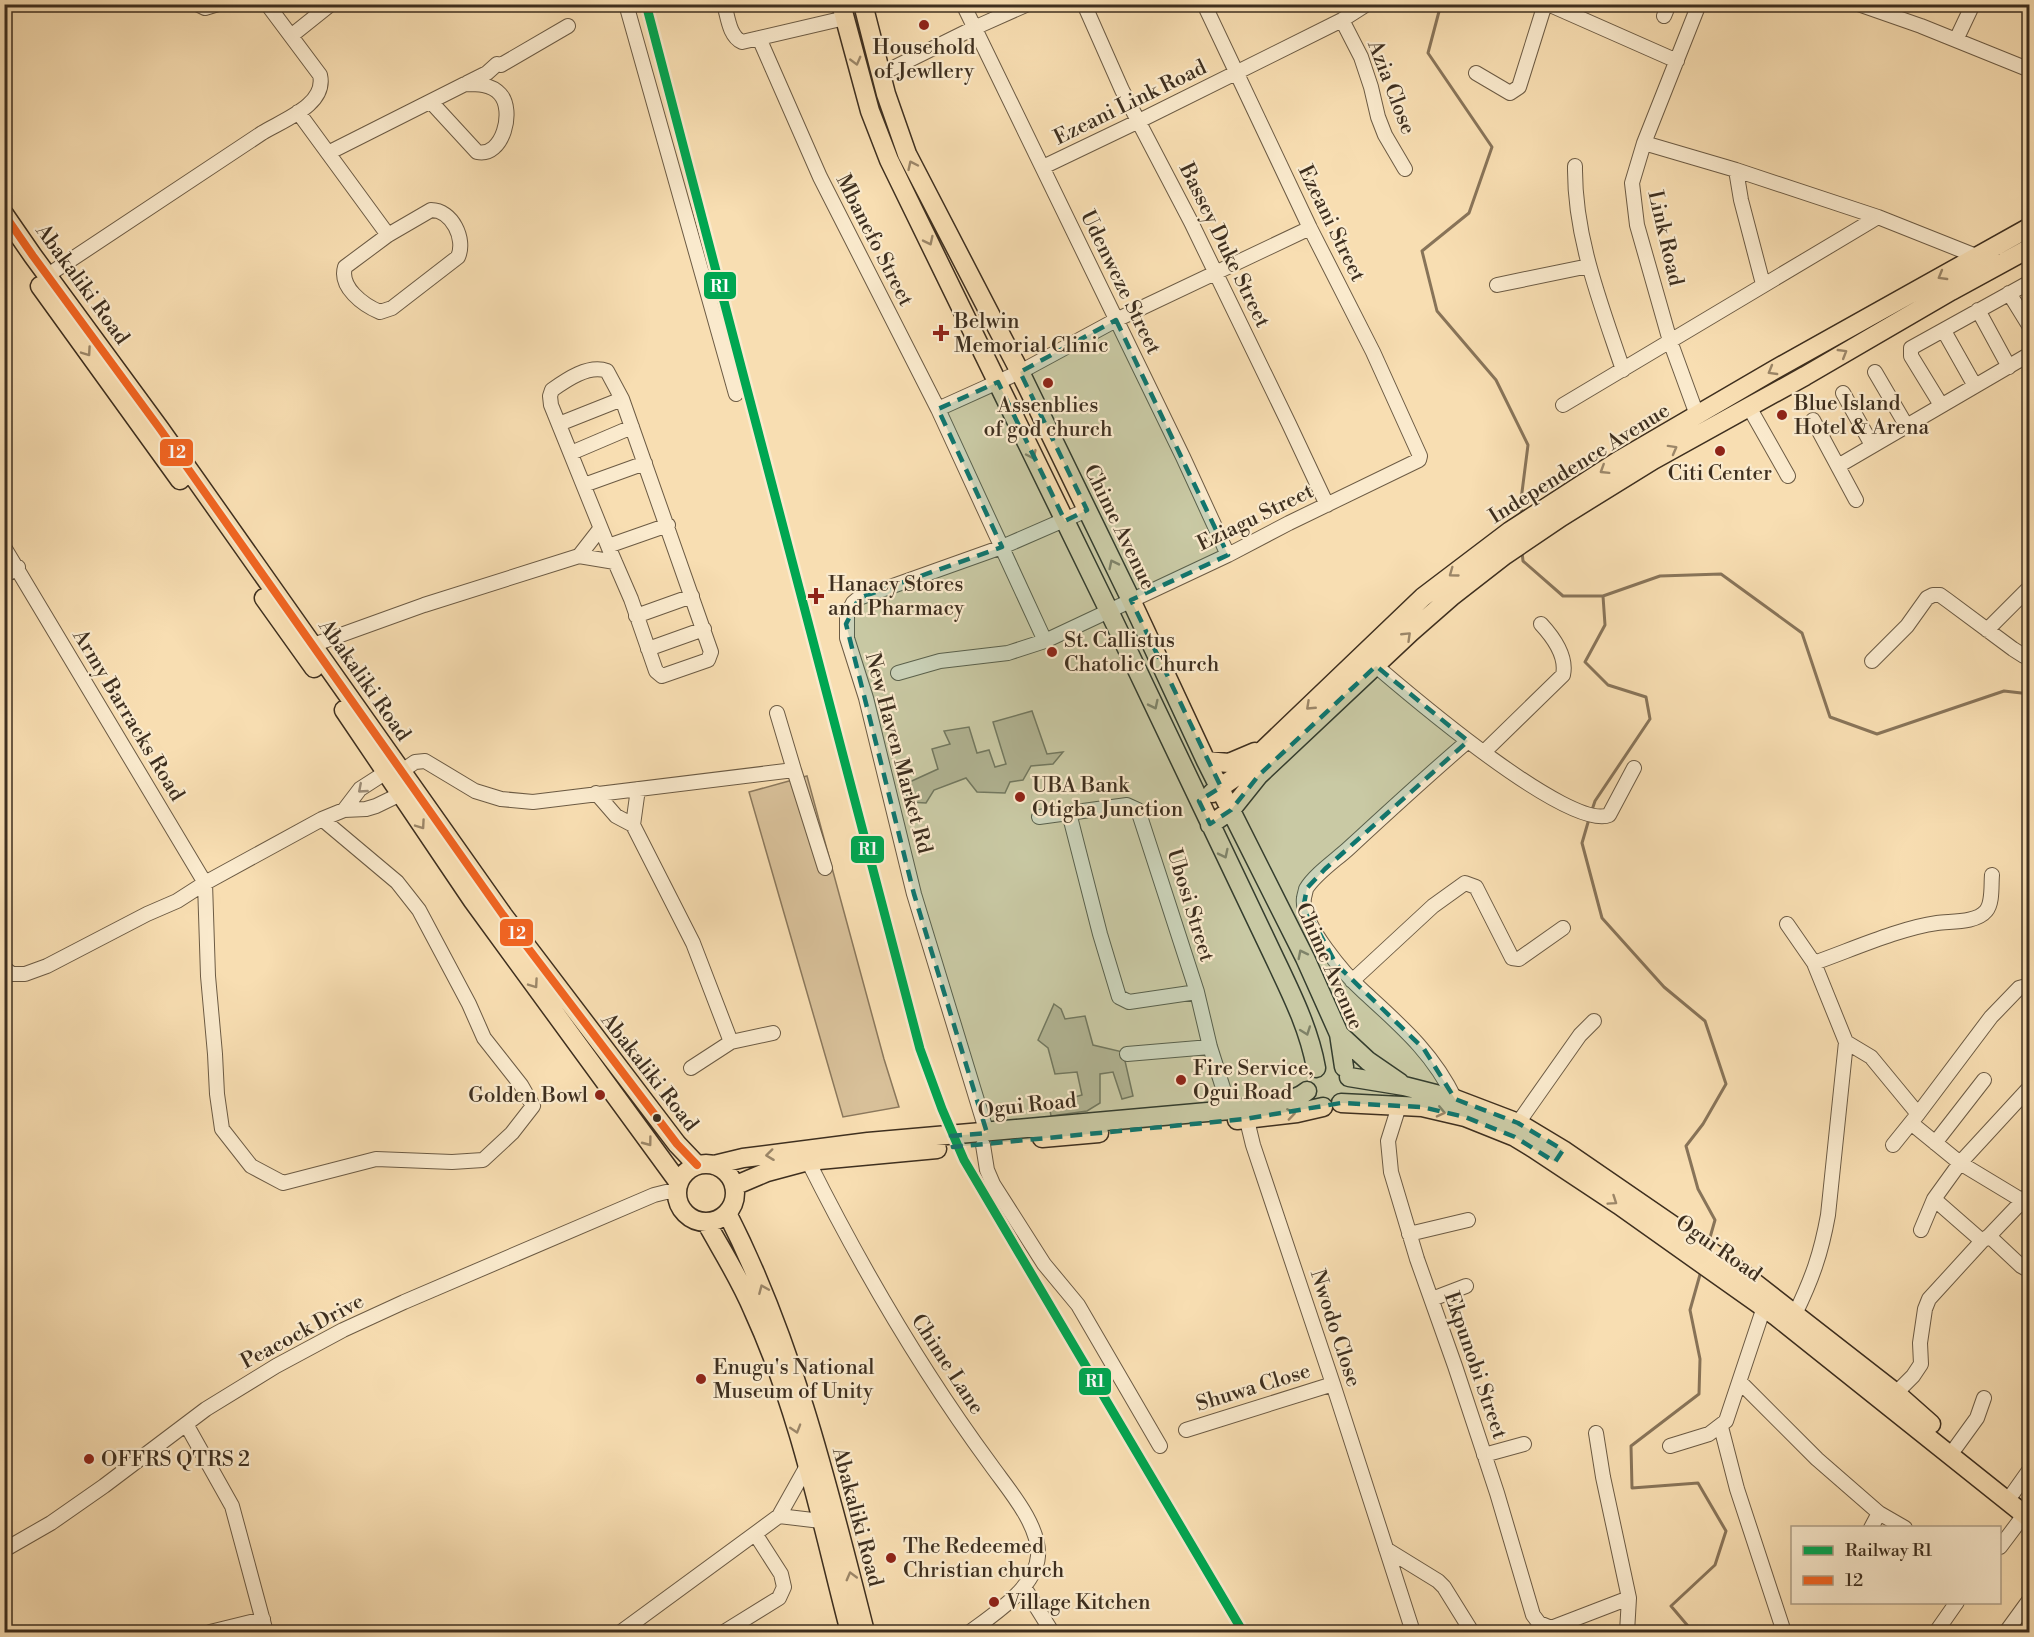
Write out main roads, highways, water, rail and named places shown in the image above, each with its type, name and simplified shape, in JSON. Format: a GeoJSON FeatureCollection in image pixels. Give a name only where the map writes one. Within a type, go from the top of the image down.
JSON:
{"type":"FeatureCollection","features":[{"type":"Feature","properties":{"kind":"main road","name":"Chime Avenue"},"geometry":{"type":"LineString","coordinates":[[863,4],[892,116],[907,154],[1020,372],[1206,761],[1276,900],[1339,1034],[1347,1072]]}},
{"type":"Feature","properties":{"kind":"main road"},"geometry":{"type":"LineString","coordinates":[[843,11],[864,94],[875,127],[1294,1001],[1309,1040],[1316,1068]]}},
{"type":"Feature","properties":{"kind":"main road","name":"Abakaliki Road"},"geometry":{"type":"LineString","coordinates":[[4,214],[313,645],[395,769],[473,901],[678,1188]]}},
{"type":"Feature","properties":{"kind":"main road","name":"Independence Avenue"},"geometry":{"type":"LineString","coordinates":[[1533,525],[1618,461],[2030,227]]}},
{"type":"Feature","properties":{"kind":"main road","name":"Abakaliki Road"},"geometry":{"type":"LineString","coordinates":[[4,236],[344,710],[395,769]]}},
{"type":"Feature","properties":{"kind":"main road","name":"Independence Avenue"},"geometry":{"type":"LineString","coordinates":[[1199,801],[1234,778],[1423,597],[1505,542],[1623,478],[2030,248]]}},
{"type":"Feature","properties":{"kind":"main road","name":"Independence Avenue"},"geometry":{"type":"LineString","coordinates":[[1210,825],[1231,810],[1259,775],[1443,604],[1505,542]]}},
{"type":"Feature","properties":{"kind":"main road"},"geometry":{"type":"LineString","coordinates":[[1206,761],[1229,763],[1267,746]]}},
{"type":"Feature","properties":{"kind":"main road"},"geometry":{"type":"LineString","coordinates":[[1259,775],[1249,801],[1247,814],[1276,900]]}},
{"type":"Feature","properties":{"kind":"main road","name":"Abakaliki Road"},"geometry":{"type":"LineString","coordinates":[[407,791],[677,1144],[705,1165]]}},
{"type":"Feature","properties":{"kind":"main road"},"geometry":{"type":"LineString","coordinates":[[1339,1034],[1368,1061],[1404,1086]]}},
{"type":"Feature","properties":{"kind":"main road"},"geometry":{"type":"LineString","coordinates":[[1336,1063],[1347,1072],[1349,1092],[1341,1103],[1323,1107],[1307,1090],[1309,1079],[1316,1068],[1336,1063]]}},
{"type":"Feature","properties":{"kind":"main road","name":"Ogui Road"},"geometry":{"type":"LineString","coordinates":[[1347,1072],[1455,1099],[1518,1123],[1559,1156],[1705,1256],[1795,1314],[1811,1335],[2028,1513]]}},
{"type":"Feature","properties":{"kind":"main road","name":"Ogui Road"},"geometry":{"type":"LineString","coordinates":[[1240,1112],[1289,1099],[1304,1094],[1307,1090]]}},
{"type":"Feature","properties":{"kind":"main road","name":"Ogui Road"},"geometry":{"type":"LineString","coordinates":[[1341,1103],[1422,1107],[1473,1120],[1559,1156]]}},
{"type":"Feature","properties":{"kind":"main road","name":"Ogui Road"},"geometry":{"type":"LineString","coordinates":[[734,1186],[767,1172],[808,1161],[949,1142],[1240,1112],[1297,1113],[1323,1107]]}},
{"type":"Feature","properties":{"kind":"main road","name":"Ogui Road"},"geometry":{"type":"LineString","coordinates":[[705,1165],[846,1145],[949,1142]]}},
{"type":"Feature","properties":{"kind":"main road"},"geometry":{"type":"LineString","coordinates":[[705,1165],[729,1175],[734,1186],[734,1200],[727,1213],[714,1221],[706,1222],[692,1218],[679,1202],[678,1188],[689,1169],[705,1165]]}},
{"type":"Feature","properties":{"kind":"main road","name":"Abakaliki Road"},"geometry":{"type":"LineString","coordinates":[[727,1213],[765,1293],[771,1332],[794,1421],[814,1464],[828,1520],[850,1632]]}},
{"type":"Feature","properties":{"kind":"main road","name":"Abakaliki Road"},"geometry":{"type":"LineString","coordinates":[[706,1222],[771,1332]]}},
{"type":"Feature","properties":{"kind":"main road","name":"Ogui Road"},"geometry":{"type":"LineString","coordinates":[[1705,1256],[1764,1307],[1811,1335],[1896,1394],[1956,1447],[2013,1492],[2028,1513]]}},
{"type":"Feature","properties":{"kind":"main road","name":"Abakaliki Road"},"geometry":{"type":"LineString","coordinates":[[828,1520],[865,1632]]}},
{"type":"Feature","properties":{"kind":"waterway"},"geometry":{"type":"LineString","coordinates":[[1441,4],[1428,53],[1492,147],[1469,213],[1422,251],[1437,311],[1496,380],[1528,445],[1521,500],[1522,516]]}},
{"type":"Feature","properties":{"kind":"waterway"},"geometry":{"type":"LineString","coordinates":[[1522,552],[1523,561],[1563,596],[1603,596],[1660,576],[1721,574],[1802,633],[1830,717],[1877,734],[2004,691],[2030,694]]}},
{"type":"Feature","properties":{"kind":"waterway"},"geometry":{"type":"LineString","coordinates":[[1592,810],[1595,801],[1650,719],[1646,697],[1608,685],[1585,662],[1605,625],[1603,596]]}},
{"type":"Feature","properties":{"kind":"waterway"},"geometry":{"type":"LineString","coordinates":[[1589,819],[1582,843],[1602,918],[1664,987],[1705,1021],[1726,1084],[1703,1124],[1686,1146],[1698,1189],[1715,1220],[1709,1241]]}},
{"type":"Feature","properties":{"kind":"waterway"},"geometry":{"type":"LineString","coordinates":[[1693,1632],[1671,1606],[1715,1565],[1726,1531],[1698,1483],[1632,1488],[1631,1446],[1699,1394],[1700,1359],[1690,1310],[1701,1271]]}},
{"type":"Feature","properties":{"kind":"rail line","name":"R1"},"geometry":{"type":"LineString","coordinates":[[646,4],[920,1049],[942,1109],[964,1160],[1243,1632]]}},
{"type":"Feature","properties":{"kind":"place","name":"Household of Jewllery"},"geometry":{"type":"Point","coordinates":[924,25]}},
{"type":"Feature","properties":{"kind":"place","name":"Belwin Memorial Clinic"},"geometry":{"type":"Point","coordinates":[941,333]}},
{"type":"Feature","properties":{"kind":"place","name":"Assenblies of god church"},"geometry":{"type":"Point","coordinates":[1048,383]}},
{"type":"Feature","properties":{"kind":"place","name":"Blue Island Hotel & Arena"},"geometry":{"type":"Point","coordinates":[1782,415]}},
{"type":"Feature","properties":{"kind":"place","name":"Citi Center"},"geometry":{"type":"Point","coordinates":[1720,451]}},
{"type":"Feature","properties":{"kind":"place","name":"Hanacy Stores and Pharmacy"},"geometry":{"type":"Point","coordinates":[816,596]}},
{"type":"Feature","properties":{"kind":"place","name":"St. Callistus Chatolic Church"},"geometry":{"type":"Point","coordinates":[1052,652]}},
{"type":"Feature","properties":{"kind":"place","name":"UBA Bank Otigba Junction"},"geometry":{"type":"Point","coordinates":[1020,797]}},
{"type":"Feature","properties":{"kind":"place","name":"Fire Service, Ogui Road"},"geometry":{"type":"Point","coordinates":[1181,1080]}},
{"type":"Feature","properties":{"kind":"place","name":"Golden Bowl"},"geometry":{"type":"Point","coordinates":[600,1095]}},
{"type":"Feature","properties":{"kind":"place","name":"Enugu's National Museum of Unity"},"geometry":{"type":"Point","coordinates":[701,1379]}},
{"type":"Feature","properties":{"kind":"place","name":"OFFRS QTRS 2"},"geometry":{"type":"Point","coordinates":[89,1459]}},
{"type":"Feature","properties":{"kind":"place","name":"The Redeemed Christian church"},"geometry":{"type":"Point","coordinates":[891,1558]}},
{"type":"Feature","properties":{"kind":"place","name":"Village Kitchen"},"geometry":{"type":"Point","coordinates":[994,1602]}}]}
